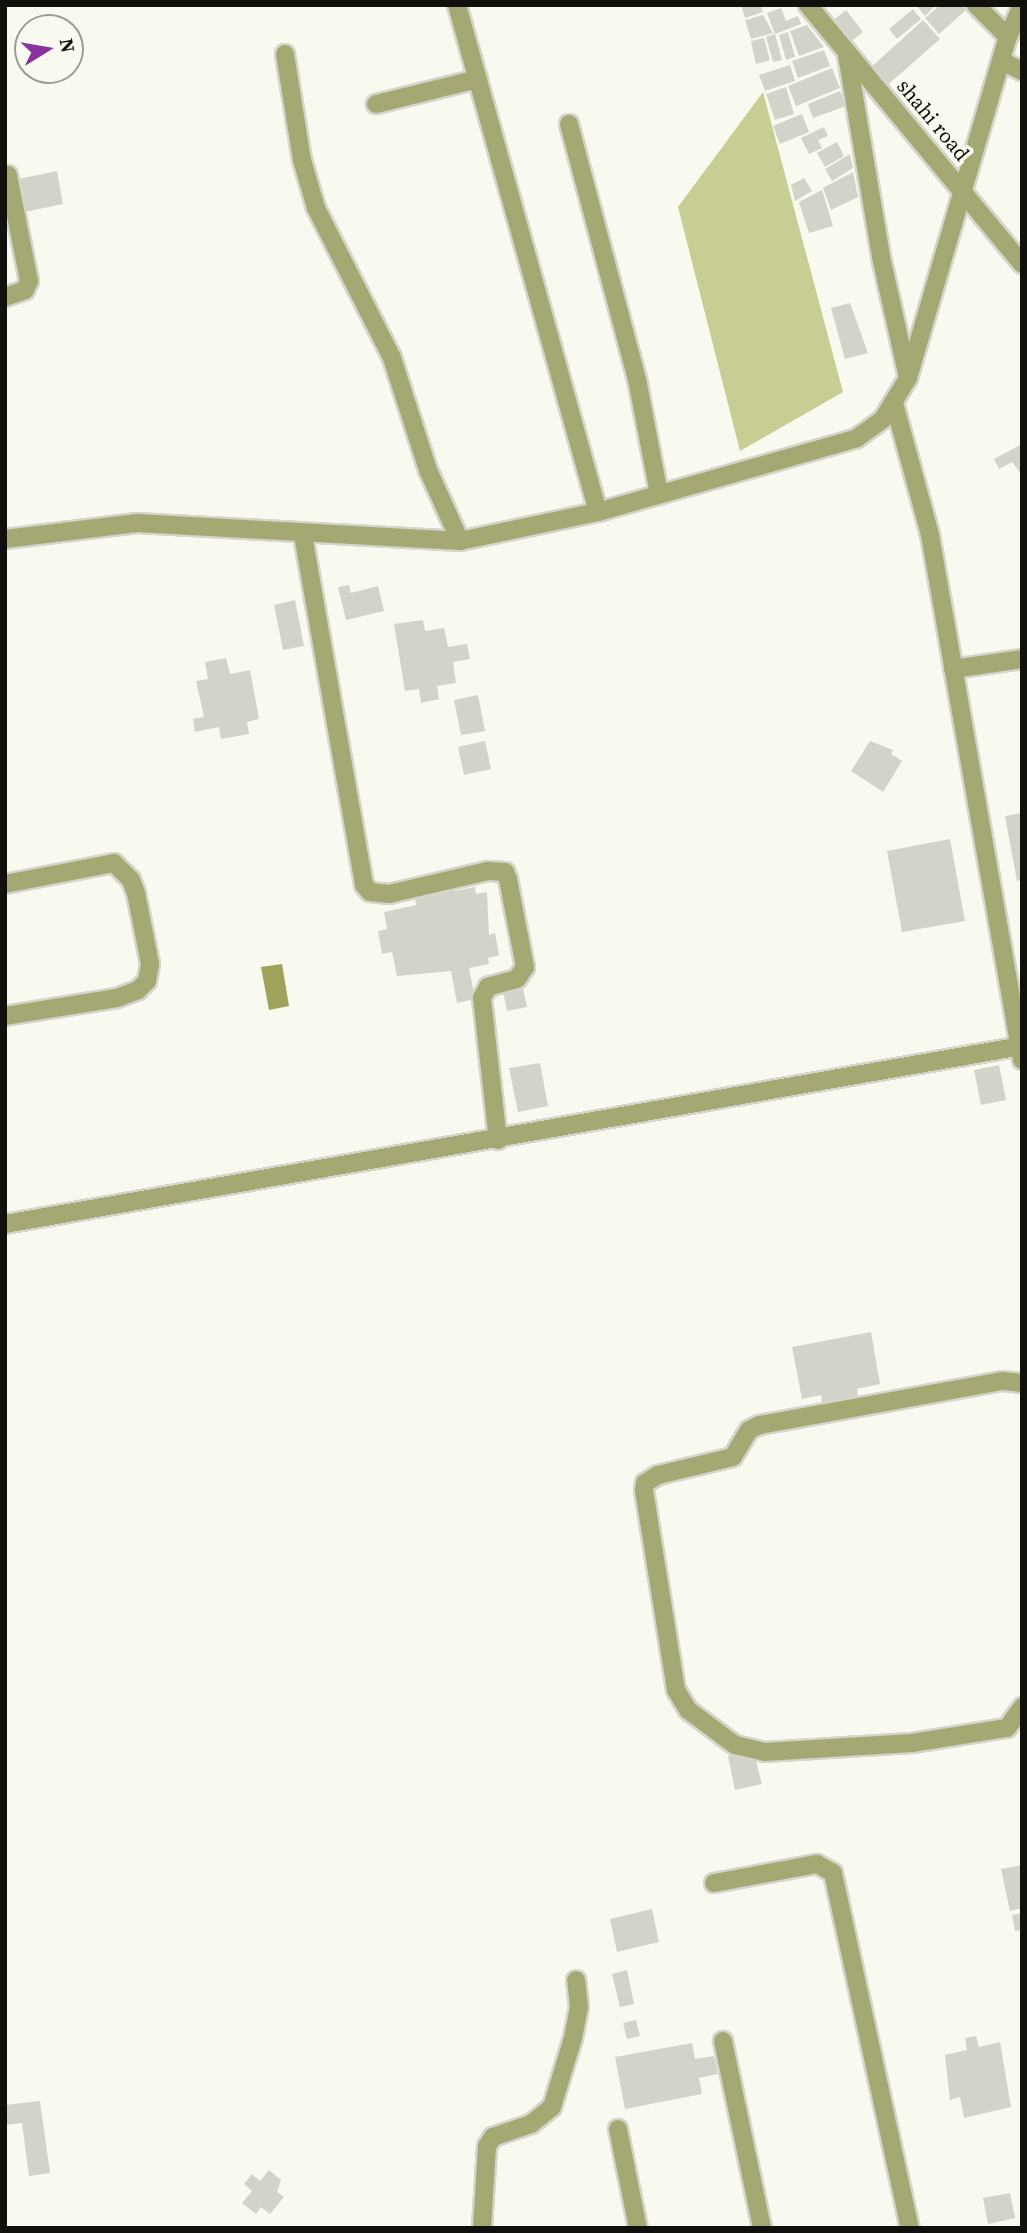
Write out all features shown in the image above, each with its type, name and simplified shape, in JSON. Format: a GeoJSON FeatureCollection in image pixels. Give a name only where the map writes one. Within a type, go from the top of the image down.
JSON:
{"type":"FeatureCollection","features":[{"type":"Feature","properties":{"kind":"street"},"geometry":{"type":"LineString","coordinates":[[457,5],[598,512]]}},
{"type":"Feature","properties":{"kind":"street","name":"shahi road"},"geometry":{"type":"LineString","coordinates":[[808,5],[1022,264]]}},
{"type":"Feature","properties":{"kind":"street"},"geometry":{"type":"LineString","coordinates":[[976,5],[1008,37]]}},
{"type":"Feature","properties":{"kind":"street"},"geometry":{"type":"LineString","coordinates":[[5,539],[137,523],[303,535],[460,541],[598,512],[842,445],[883,419],[908,378],[965,193],[1008,37],[1022,6]]}},
{"type":"Feature","properties":{"kind":"street"},"geometry":{"type":"LineString","coordinates":[[285,54],[302,160],[316,208],[392,358],[428,470],[460,541]]}},
{"type":"Feature","properties":{"kind":"street"},"geometry":{"type":"LineString","coordinates":[[847,54],[881,257],[908,378]]}},
{"type":"Feature","properties":{"kind":"street"},"geometry":{"type":"LineString","coordinates":[[1002,61],[1022,71]]}},
{"type":"Feature","properties":{"kind":"street"},"geometry":{"type":"LineString","coordinates":[[376,104],[478,79]]}},
{"type":"Feature","properties":{"kind":"street"},"geometry":{"type":"LineString","coordinates":[[569,124],[637,379],[659,494]]}},
{"type":"Feature","properties":{"kind":"street"},"geometry":{"type":"LineString","coordinates":[[5,297],[25,290],[29,281],[8,176]]}},
{"type":"Feature","properties":{"kind":"street"},"geometry":{"type":"LineString","coordinates":[[5,1224],[1021,1050],[919,485],[894,403]]}},
{"type":"Feature","properties":{"kind":"street"},"geometry":{"type":"LineString","coordinates":[[303,535],[364,885],[370,892],[389,894],[488,871],[505,872],[508,879],[525,967],[517,979],[488,987],[482,998],[499,1140]]}},
{"type":"Feature","properties":{"kind":"street"},"geometry":{"type":"LineString","coordinates":[[953,669],[1022,659]]}},
{"type":"Feature","properties":{"kind":"street"},"geometry":{"type":"LineString","coordinates":[[5,884],[114,863],[131,880],[136,893],[150,964],[147,981],[138,990],[117,998],[5,1016]]}},
{"type":"Feature","properties":{"kind":"street"},"geometry":{"type":"LineString","coordinates":[[1022,1383],[1002,1381],[759,1425],[749,1430],[733,1457],[658,1475],[645,1483],[644,1490],[676,1690],[688,1710],[735,1745],[756,1752],[836,1751],[939,1739],[1007,1728],[1022,1707]]}},
{"type":"Feature","properties":{"kind":"street"},"geometry":{"type":"LineString","coordinates":[[714,1883],[817,1864],[833,1873],[910,2228]]}},
{"type":"Feature","properties":{"kind":"street"},"geometry":{"type":"LineString","coordinates":[[482,2228],[487,2146],[494,2137],[540,2118],[552,2107],[573,2038],[579,2007],[576,1980]]}},
{"type":"Feature","properties":{"kind":"street"},"geometry":{"type":"LineString","coordinates":[[723,2041],[762,2228]]}},
{"type":"Feature","properties":{"kind":"street"},"geometry":{"type":"LineString","coordinates":[[618,2129],[638,2228]]}},
{"type":"Feature","properties":{"kind":"shaded area"},"geometry":{"type":"Polygon","coordinates":[[[763,92],[843,392],[740,451],[678,207],[763,92]]]}},
{"type":"Feature","properties":{"kind":"shaded area"},"geometry":{"type":"Polygon","coordinates":[[[282,964],[289,1006],[269,1010],[261,967],[282,964]]]}},
{"type":"Feature","properties":{"kind":"building"},"geometry":{"type":"Polygon","coordinates":[[[741,5],[760,5],[763,12],[745,18],[741,5]]]}},
{"type":"Feature","properties":{"kind":"building"},"geometry":{"type":"Polygon","coordinates":[[[916,5],[936,5],[925,16],[916,5]]]}},
{"type":"Feature","properties":{"kind":"building"},"geometry":{"type":"Polygon","coordinates":[[[940,5],[962,5],[966,10],[939,34],[925,18],[940,5]]]}},
{"type":"Feature","properties":{"kind":"building"},"geometry":{"type":"Polygon","coordinates":[[[781,8],[786,21],[798,16],[801,24],[775,34],[767,13],[781,8]]]}},
{"type":"Feature","properties":{"kind":"building"},"geometry":{"type":"Polygon","coordinates":[[[913,9],[921,19],[897,39],[889,29],[913,9]]]}},
{"type":"Feature","properties":{"kind":"building"},"geometry":{"type":"Polygon","coordinates":[[[846,10],[863,32],[847,45],[830,23],[846,10]]]}},
{"type":"Feature","properties":{"kind":"building"},"geometry":{"type":"Polygon","coordinates":[[[763,15],[773,33],[751,39],[745,20],[763,15]]]}},
{"type":"Feature","properties":{"kind":"building"},"geometry":{"type":"Polygon","coordinates":[[[923,20],[940,39],[883,89],[867,71],[923,20]]]}},
{"type":"Feature","properties":{"kind":"building"},"geometry":{"type":"Polygon","coordinates":[[[807,25],[824,47],[799,56],[790,31],[807,25]]]}},
{"type":"Feature","properties":{"kind":"building"},"geometry":{"type":"Polygon","coordinates":[[[788,32],[795,57],[786,60],[779,35],[788,32]]]}},
{"type":"Feature","properties":{"kind":"building"},"geometry":{"type":"Polygon","coordinates":[[[775,34],[782,60],[773,62],[766,37],[775,34]]]}},
{"type":"Feature","properties":{"kind":"building"},"geometry":{"type":"Polygon","coordinates":[[[764,38],[770,60],[756,64],[751,41],[764,38]]]}},
{"type":"Feature","properties":{"kind":"building"},"geometry":{"type":"Polygon","coordinates":[[[824,50],[830,66],[798,78],[792,61],[824,50]]]}},
{"type":"Feature","properties":{"kind":"building"},"geometry":{"type":"Polygon","coordinates":[[[790,65],[795,81],[765,91],[759,75],[790,65]]]}},
{"type":"Feature","properties":{"kind":"building"},"geometry":{"type":"Polygon","coordinates":[[[832,68],[840,88],[796,106],[788,86],[832,68]]]}},
{"type":"Feature","properties":{"kind":"building"},"geometry":{"type":"Polygon","coordinates":[[[786,87],[794,114],[775,120],[766,94],[786,87]]]}},
{"type":"Feature","properties":{"kind":"building"},"geometry":{"type":"Polygon","coordinates":[[[840,91],[846,106],[813,118],[808,104],[840,91]]]}},
{"type":"Feature","properties":{"kind":"building"},"geometry":{"type":"Polygon","coordinates":[[[802,114],[809,132],[780,144],[773,126],[802,114]]]}},
{"type":"Feature","properties":{"kind":"building"},"geometry":{"type":"Polygon","coordinates":[[[824,127],[828,136],[818,140],[822,148],[809,154],[801,138],[824,127]]]}},
{"type":"Feature","properties":{"kind":"building"},"geometry":{"type":"Polygon","coordinates":[[[837,142],[844,156],[825,167],[817,153],[837,142]]]}},
{"type":"Feature","properties":{"kind":"building"},"geometry":{"type":"Polygon","coordinates":[[[850,154],[853,168],[832,181],[825,169],[850,154]]]}},
{"type":"Feature","properties":{"kind":"building"},"geometry":{"type":"Polygon","coordinates":[[[57,171],[63,204],[20,213],[14,180],[57,171]]]}},
{"type":"Feature","properties":{"kind":"building"},"geometry":{"type":"Polygon","coordinates":[[[853,172],[858,197],[831,210],[823,188],[853,172]]]}},
{"type":"Feature","properties":{"kind":"building"},"geometry":{"type":"Polygon","coordinates":[[[804,178],[812,191],[795,201],[791,185],[804,178]]]}},
{"type":"Feature","properties":{"kind":"building"},"geometry":{"type":"Polygon","coordinates":[[[822,190],[833,226],[809,233],[799,202],[822,190]]]}},
{"type":"Feature","properties":{"kind":"building"},"geometry":{"type":"Polygon","coordinates":[[[850,303],[868,353],[845,359],[831,308],[850,303]]]}},
{"type":"Feature","properties":{"kind":"building"},"geometry":{"type":"Polygon","coordinates":[[[1022,444],[1022,475],[1012,462],[999,469],[994,459],[1022,444]]]}},
{"type":"Feature","properties":{"kind":"building"},"geometry":{"type":"Polygon","coordinates":[[[349,585],[351,593],[378,586],[384,611],[346,620],[338,587],[349,585]]]}},
{"type":"Feature","properties":{"kind":"building"},"geometry":{"type":"Polygon","coordinates":[[[295,600],[304,646],[283,650],[274,605],[295,600]]]}},
{"type":"Feature","properties":{"kind":"building"},"geometry":{"type":"Polygon","coordinates":[[[423,620],[425,631],[444,628],[448,647],[467,644],[470,659],[453,662],[456,683],[437,686],[439,699],[421,703],[419,689],[405,691],[394,624],[423,620]]]}},
{"type":"Feature","properties":{"kind":"building"},"geometry":{"type":"Polygon","coordinates":[[[226,658],[230,674],[250,670],[259,719],[247,722],[249,734],[221,739],[219,727],[195,732],[193,719],[204,717],[196,681],[208,679],[205,662],[226,658]]]}},
{"type":"Feature","properties":{"kind":"building"},"geometry":{"type":"Polygon","coordinates":[[[478,695],[485,731],[461,735],[454,700],[478,695]]]}},
{"type":"Feature","properties":{"kind":"building"},"geometry":{"type":"Polygon","coordinates":[[[485,741],[491,769],[464,775],[458,747],[485,741]]]}},
{"type":"Feature","properties":{"kind":"building"},"geometry":{"type":"Polygon","coordinates":[[[870,741],[893,750],[891,754],[902,761],[883,792],[851,771],[870,741]]]}},
{"type":"Feature","properties":{"kind":"building"},"geometry":{"type":"Polygon","coordinates":[[[1022,813],[1022,880],[1017,881],[1005,816],[1022,813]]]}},
{"type":"Feature","properties":{"kind":"building"},"geometry":{"type":"Polygon","coordinates":[[[950,839],[965,921],[902,932],[887,851],[950,839]]]}},
{"type":"Feature","properties":{"kind":"building"},"geometry":{"type":"Polygon","coordinates":[[[454,884],[455,891],[475,887],[476,894],[487,892],[489,935],[495,933],[499,955],[488,958],[489,964],[469,968],[475,999],[457,1003],[451,971],[397,976],[392,952],[382,954],[378,931],[387,929],[384,912],[416,905],[415,899],[436,895],[433,888],[454,884]]]}},
{"type":"Feature","properties":{"kind":"building"},"geometry":{"type":"Polygon","coordinates":[[[523,988],[527,1007],[507,1011],[503,992],[523,988]]]}},
{"type":"Feature","properties":{"kind":"building"},"geometry":{"type":"Polygon","coordinates":[[[540,1063],[548,1106],[518,1112],[509,1068],[540,1063]]]}},
{"type":"Feature","properties":{"kind":"building"},"geometry":{"type":"Polygon","coordinates":[[[999,1065],[1006,1100],[981,1105],[974,1070],[999,1065]]]}},
{"type":"Feature","properties":{"kind":"building"},"geometry":{"type":"Polygon","coordinates":[[[871,1332],[880,1384],[857,1389],[859,1404],[823,1410],[821,1395],[802,1399],[792,1347],[871,1332]]]}},
{"type":"Feature","properties":{"kind":"building"},"geometry":{"type":"Polygon","coordinates":[[[754,1754],[762,1784],[735,1790],[728,1756],[754,1754]]]}},
{"type":"Feature","properties":{"kind":"building"},"geometry":{"type":"Polygon","coordinates":[[[1022,1865],[1022,1908],[1010,1911],[1001,1869],[1022,1865]]]}},
{"type":"Feature","properties":{"kind":"building"},"geometry":{"type":"Polygon","coordinates":[[[652,1909],[659,1942],[617,1952],[610,1919],[652,1909]]]}},
{"type":"Feature","properties":{"kind":"building"},"geometry":{"type":"Polygon","coordinates":[[[1022,1913],[1022,1930],[1015,1931],[1012,1915],[1022,1913]]]}},
{"type":"Feature","properties":{"kind":"building"},"geometry":{"type":"Polygon","coordinates":[[[627,1970],[634,2004],[620,2007],[612,1974],[627,1970]]]}},
{"type":"Feature","properties":{"kind":"building"},"geometry":{"type":"Polygon","coordinates":[[[636,2020],[640,2036],[627,2039],[623,2023],[636,2020]]]}},
{"type":"Feature","properties":{"kind":"building"},"geometry":{"type":"Polygon","coordinates":[[[976,2036],[979,2047],[1000,2042],[1011,2107],[964,2118],[960,2097],[950,2100],[945,2055],[967,2050],[965,2038],[976,2036]]]}},
{"type":"Feature","properties":{"kind":"building"},"geometry":{"type":"Polygon","coordinates":[[[692,2043],[695,2059],[714,2056],[718,2074],[699,2078],[702,2094],[625,2109],[615,2057],[692,2043]]]}},
{"type":"Feature","properties":{"kind":"building"},"geometry":{"type":"Polygon","coordinates":[[[40,2101],[50,2173],[29,2176],[22,2123],[5,2125],[5,2105],[40,2101]]]}},
{"type":"Feature","properties":{"kind":"building"},"geometry":{"type":"Polygon","coordinates":[[[269,2170],[281,2180],[277,2192],[284,2197],[270,2214],[261,2207],[256,2214],[242,2203],[252,2191],[244,2184],[252,2174],[260,2181],[269,2170]]]}},
{"type":"Feature","properties":{"kind":"building"},"geometry":{"type":"Polygon","coordinates":[[[1010,2193],[1015,2218],[988,2224],[983,2198],[1010,2193]]]}}]}
